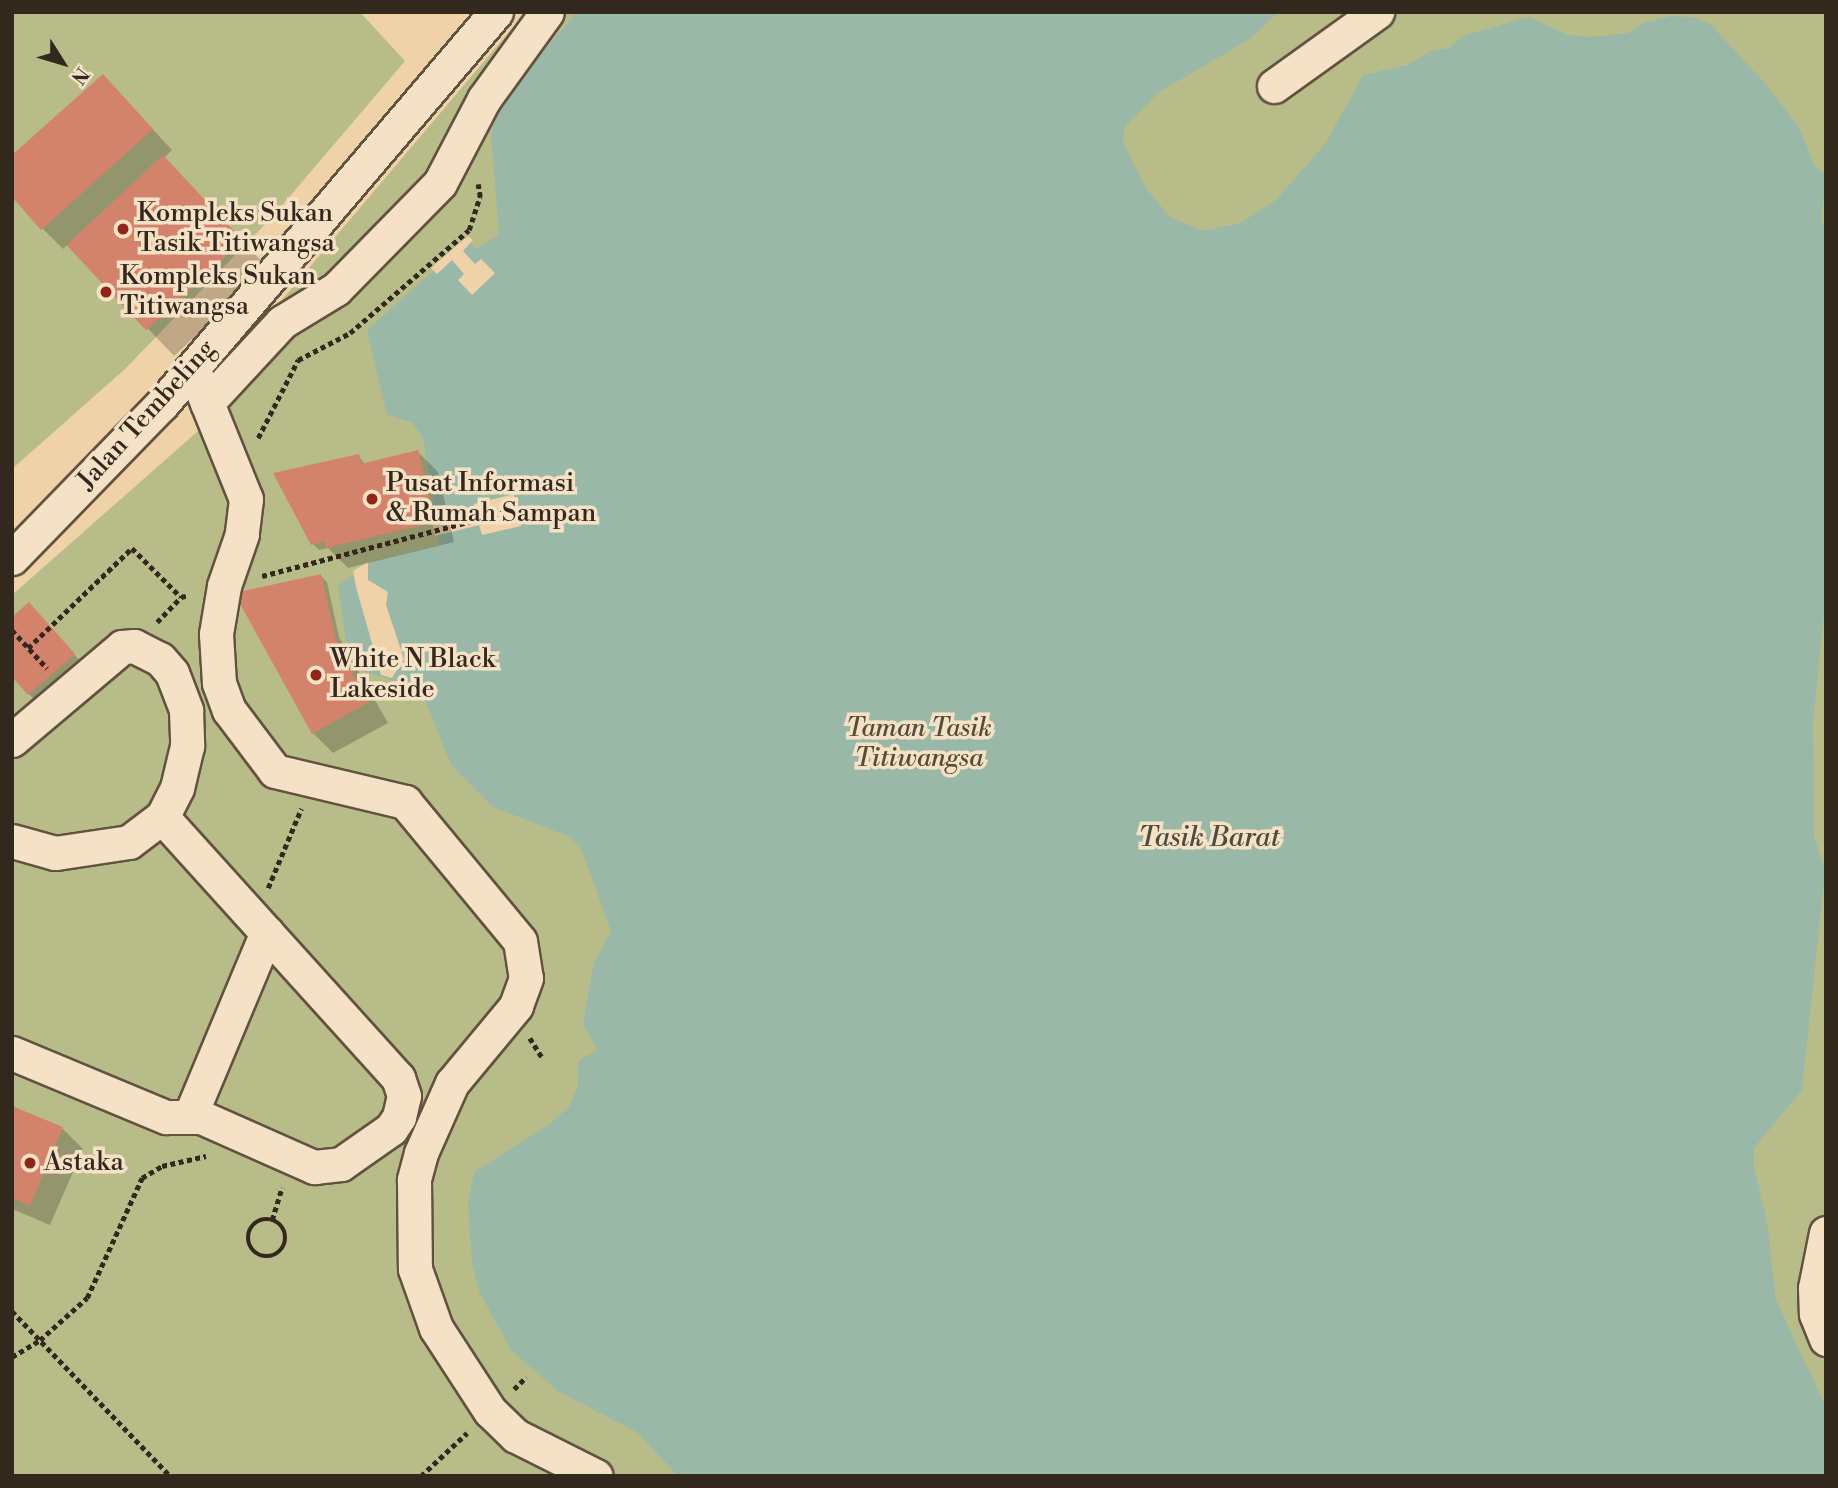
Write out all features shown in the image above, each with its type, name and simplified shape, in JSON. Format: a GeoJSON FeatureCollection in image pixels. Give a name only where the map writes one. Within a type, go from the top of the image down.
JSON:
{"type":"FeatureCollection","features":[{"type":"Feature","properties":{"kind":"street","name":"Jalan Tembeling"},"geometry":{"type":"LineString","coordinates":[[12,558],[193,368],[496,12]]}},
{"type":"Feature","properties":{"kind":"street"},"geometry":{"type":"LineString","coordinates":[[207,403],[282,322],[336,289],[440,183],[469,133],[484,99],[547,12]]}},
{"type":"Feature","properties":{"kind":"street"},"geometry":{"type":"LineString","coordinates":[[1274,86],[1377,12]]}},
{"type":"Feature","properties":{"kind":"street"},"geometry":{"type":"LineString","coordinates":[[193,368],[246,499],[242,534],[224,586],[216,662],[229,710],[268,766],[405,802],[520,941],[526,978],[516,1006],[452,1083],[421,1153],[413,1193],[415,1269],[436,1328],[490,1411],[516,1436],[596,1476]]}},
{"type":"Feature","properties":{"kind":"street"},"geometry":{"type":"LineString","coordinates":[[12,740],[110,654],[134,646],[160,659],[172,673],[186,710],[187,746],[177,788],[162,817],[129,842],[55,853],[12,841]]}},
{"type":"Feature","properties":{"kind":"street"},"geometry":{"type":"LineString","coordinates":[[12,1053],[166,1117],[190,1116],[301,1162],[327,1168],[351,1157],[391,1129],[399,1117],[404,1096],[398,1078],[162,817]]}},
{"type":"Feature","properties":{"kind":"street"},"geometry":{"type":"LineString","coordinates":[[190,1116],[261,926]]}},
{"type":"Feature","properties":{"kind":"street"},"geometry":{"type":"LineString","coordinates":[[1826,1233],[1815,1288],[1816,1314],[1826,1339]]}},
{"type":"Feature","properties":{"kind":"path"},"geometry":{"type":"LineString","coordinates":[[226,452],[255,442],[298,360],[350,333],[468,230],[480,197],[469,133]]}},
{"type":"Feature","properties":{"kind":"path"},"geometry":{"type":"LineString","coordinates":[[134,646],[181,597],[513,510]]}},
{"type":"Feature","properties":{"kind":"path"},"geometry":{"type":"LineString","coordinates":[[28,648],[132,548],[181,597]]}},
{"type":"Feature","properties":{"kind":"path"},"geometry":{"type":"LineString","coordinates":[[12,630],[67,691]]}},
{"type":"Feature","properties":{"kind":"path"},"geometry":{"type":"LineString","coordinates":[[261,926],[314,779]]}},
{"type":"Feature","properties":{"kind":"path"},"geometry":{"type":"LineString","coordinates":[[12,1357],[40,1340],[97,1283],[142,1178],[190,1158],[215,1158]]}},
{"type":"Feature","properties":{"kind":"path"},"geometry":{"type":"LineString","coordinates":[[272,1180],[296,1189]]}},
{"type":"Feature","properties":{"kind":"path"},"geometry":{"type":"LineString","coordinates":[[272,1220],[284,1184]]}},
{"type":"Feature","properties":{"kind":"path"},"geometry":{"type":"LineString","coordinates":[[272,1220],[285,1233],[284,1246],[275,1255],[263,1257],[249,1245],[249,1234],[260,1221],[272,1220]]}},
{"type":"Feature","properties":{"kind":"path"},"geometry":{"type":"LineString","coordinates":[[12,1311],[170,1476]]}},
{"type":"Feature","properties":{"kind":"green space","name":"Kompleks Sukan Titiwangsa"},"geometry":{"type":"Polygon","coordinates":[[[12,12],[360,12],[405,61],[273,216],[125,369],[12,469],[12,12]]]}},
{"type":"Feature","properties":{"kind":"green space","name":"Tasik Barat"},"geometry":{"type":"Polygon","coordinates":[[[526,12],[1826,12],[1826,1476],[12,1476],[12,595],[206,424],[214,380],[526,12]]]}},
{"type":"Feature","properties":{"kind":"water","name":"Tasik Barat"},"geometry":{"type":"Polygon","coordinates":[[[577,12],[1278,12],[1250,39],[1159,92],[1125,127],[1123,141],[1145,187],[1169,216],[1202,231],[1241,223],[1277,199],[1325,144],[1363,75],[1407,65],[1431,51],[1449,48],[1463,36],[1529,17],[1568,35],[1592,37],[1628,33],[1643,23],[1671,16],[1691,17],[1710,24],[1763,81],[1799,127],[1815,167],[1826,175],[1821,221],[1826,231],[1826,596],[1813,721],[1814,836],[1825,872],[1802,1090],[1754,1148],[1753,1162],[1767,1223],[1776,1300],[1826,1407],[1826,1476],[678,1476],[637,1432],[559,1392],[511,1350],[480,1293],[472,1264],[468,1203],[474,1172],[547,1126],[570,1106],[578,1085],[578,1061],[597,1050],[583,1025],[594,963],[611,931],[581,848],[568,836],[493,807],[451,765],[425,699],[416,688],[363,671],[346,640],[338,585],[374,561],[440,545],[423,438],[412,422],[387,415],[367,330],[468,240],[477,249],[499,234],[491,133],[501,101],[577,12]]]}},
{"type":"Feature","properties":{"kind":"pier"},"geometry":{"type":"Polygon","coordinates":[[[468,236],[473,240],[463,251],[475,264],[481,259],[495,273],[472,295],[458,280],[464,274],[452,260],[437,274],[431,268],[468,236]]]}},
{"type":"Feature","properties":{"kind":"pier"},"geometry":{"type":"Polygon","coordinates":[[[514,494],[521,526],[482,535],[479,525],[435,536],[433,524],[476,513],[474,504],[514,494]]]}},
{"type":"Feature","properties":{"kind":"pier"},"geometry":{"type":"Polygon","coordinates":[[[368,562],[368,580],[388,592],[386,605],[404,659],[392,678],[381,675],[356,587],[353,571],[368,562]]]}},
{"type":"Feature","properties":{"kind":"building"},"geometry":{"type":"Polygon","coordinates":[[[103,74],[153,129],[41,230],[12,197],[12,155],[103,74]]]}},
{"type":"Feature","properties":{"kind":"building"},"geometry":{"type":"Polygon","coordinates":[[[163,155],[243,241],[146,331],[66,245],[163,155]]]}},
{"type":"Feature","properties":{"kind":"building","name":"Pusat Informasi & Rumah Sampan"},"geometry":{"type":"Polygon","coordinates":[[[418,450],[435,522],[326,548],[325,541],[311,545],[273,473],[359,454],[361,464],[418,450]]]}},
{"type":"Feature","properties":{"kind":"building","name":"White N Black Lakeside"},"geometry":{"type":"Polygon","coordinates":[[[321,574],[338,648],[369,702],[312,734],[234,593],[321,574]]]}},
{"type":"Feature","properties":{"kind":"building"},"geometry":{"type":"Polygon","coordinates":[[[29,602],[75,654],[28,695],[12,677],[12,617],[29,602]]]}},
{"type":"Feature","properties":{"kind":"building","name":"Astaka"},"geometry":{"type":"Polygon","coordinates":[[[12,1106],[63,1127],[30,1206],[12,1198],[12,1106]]]}},
{"type":"Feature","properties":{"kind":"place","name":"Kompleks Sukan Tasik Titiwangsa"},"geometry":{"type":"Point","coordinates":[123,229]}},
{"type":"Feature","properties":{"kind":"place","name":"Kompleks Sukan Titiwangsa"},"geometry":{"type":"Point","coordinates":[106,292]}},
{"type":"Feature","properties":{"kind":"place","name":"Pusat Informasi & Rumah Sampan"},"geometry":{"type":"Point","coordinates":[372,499]}},
{"type":"Feature","properties":{"kind":"place","name":"White N Black Lakeside"},"geometry":{"type":"Point","coordinates":[316,675]}},
{"type":"Feature","properties":{"kind":"place","name":"Astaka"},"geometry":{"type":"Point","coordinates":[30,1163]}},
{"type":"Feature","properties":{"kind":"park label","name":"Taman Tasik Titiwangsa"},"geometry":{"type":"Point","coordinates":[919,744]}}]}
